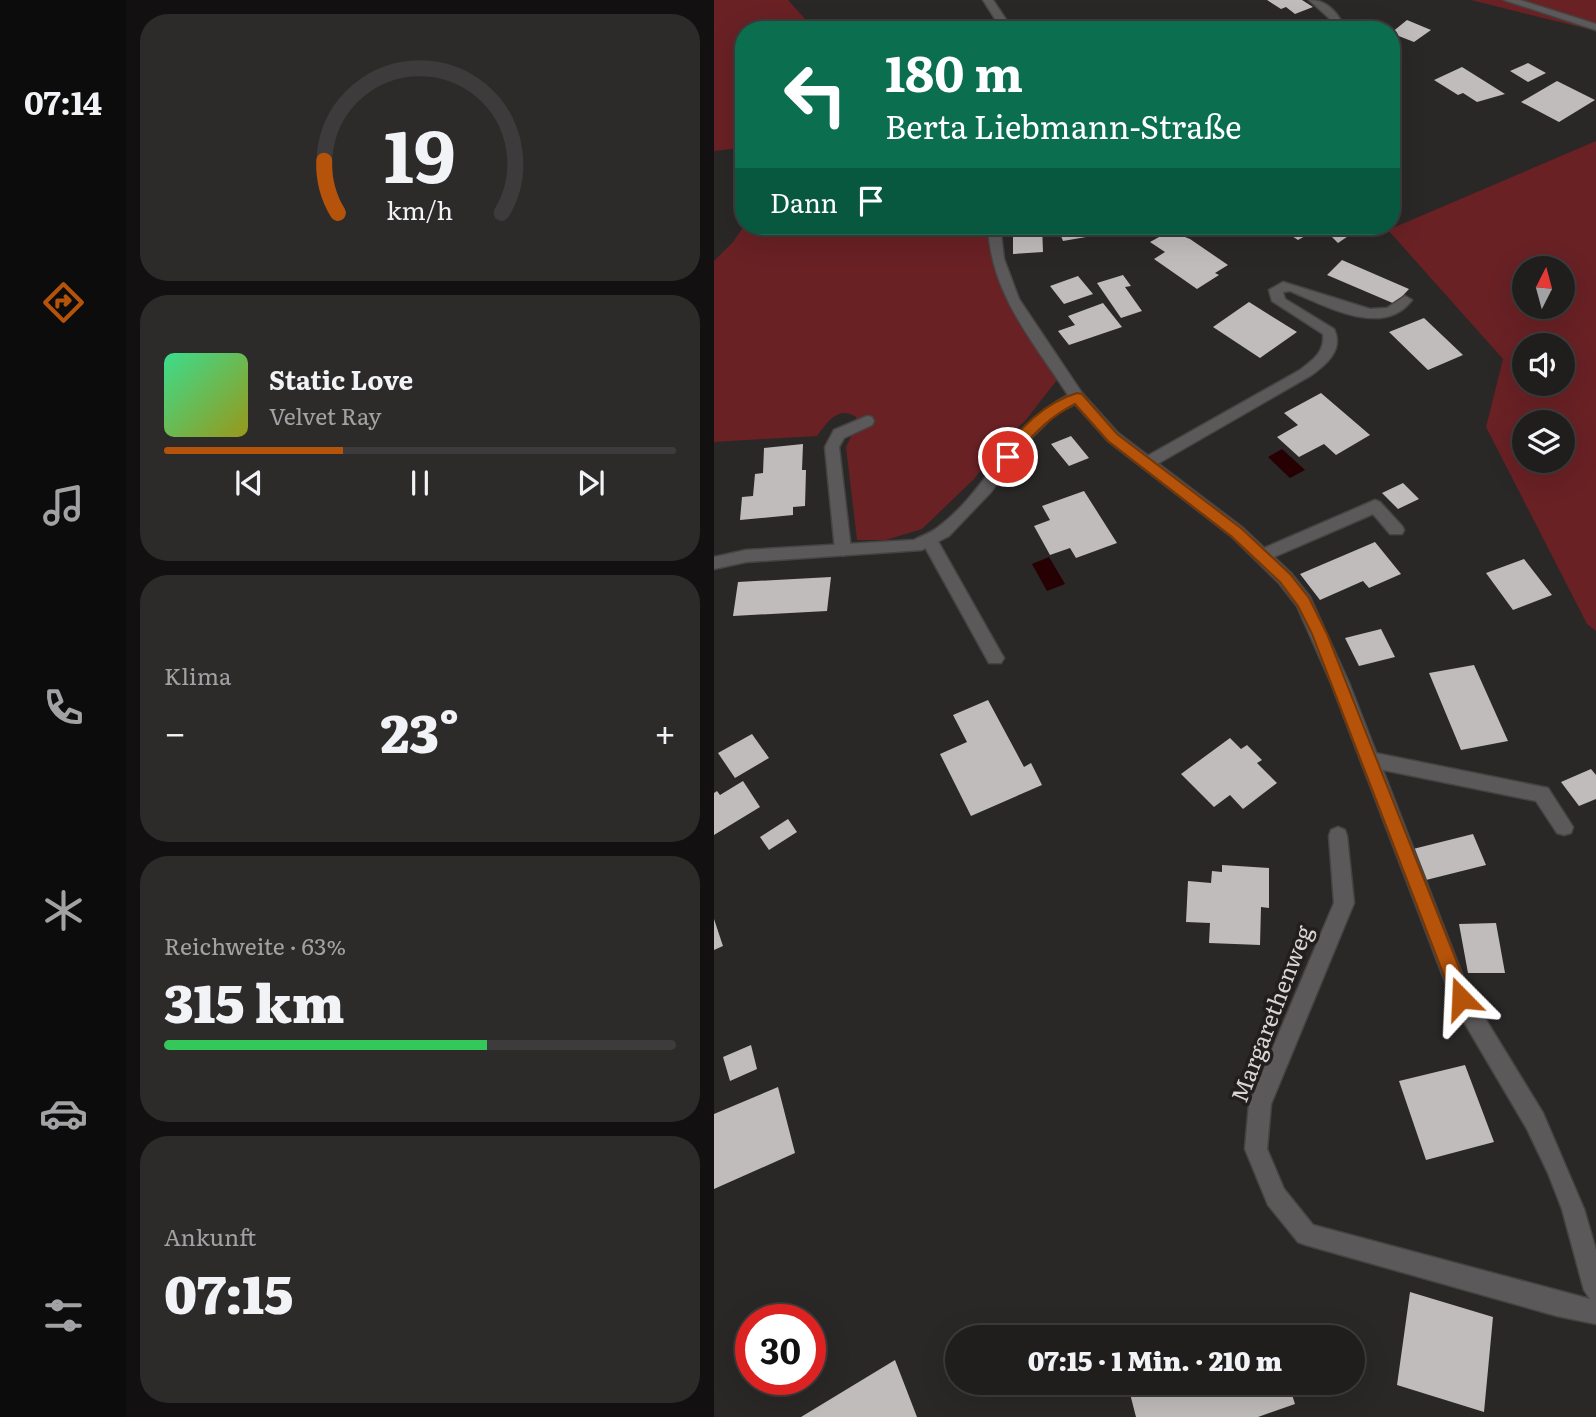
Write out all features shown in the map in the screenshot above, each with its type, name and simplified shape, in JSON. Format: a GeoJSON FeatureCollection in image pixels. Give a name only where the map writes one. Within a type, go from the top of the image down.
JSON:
{"type":"FeatureCollection","features":[{"type":"Feature","properties":{"kind":"street"},"geometry":{"type":"LineString","coordinates":[[988,0],[1002,21]]}},
{"type":"Feature","properties":{"kind":"street"},"geometry":{"type":"LineString","coordinates":[[1314,0],[1336,21]]}},
{"type":"Feature","properties":{"kind":"street"},"geometry":{"type":"LineString","coordinates":[[1509,0],[1596,27]]}},
{"type":"Feature","properties":{"kind":"street"},"geometry":{"type":"LineString","coordinates":[[995,235],[997,259],[1012,299],[1077,397],[1112,437],[1237,533],[1285,578],[1304,602],[1320,634],[1370,760],[1461,998],[1535,1121],[1557,1168],[1573,1209],[1596,1290]]}},
{"type":"Feature","properties":{"kind":"street"},"geometry":{"type":"LineString","coordinates":[[1146,463],[1305,373],[1324,358],[1331,344],[1329,332],[1279,301],[1276,290],[1283,286],[1292,287],[1350,309],[1374,313],[1390,312],[1405,300]]}},
{"type":"Feature","properties":{"kind":"street"},"geometry":{"type":"LineString","coordinates":[[714,564],[747,556],[916,546],[943,532],[986,488],[1019,441],[1051,410],[1077,397]]}},
{"type":"Feature","properties":{"kind":"street"},"geometry":{"type":"LineString","coordinates":[[843,550],[832,447],[839,434],[867,421]]}},
{"type":"Feature","properties":{"kind":"street"},"geometry":{"type":"LineString","coordinates":[[1261,556],[1375,506],[1396,530]]}},
{"type":"Feature","properties":{"kind":"street"},"geometry":{"type":"LineString","coordinates":[[929,540],[995,658]]}},
{"type":"Feature","properties":{"kind":"street"},"geometry":{"type":"LineString","coordinates":[[1370,760],[1542,794],[1564,827]]}},
{"type":"Feature","properties":{"kind":"street","name":"Margarethenweg"},"geometry":{"type":"LineString","coordinates":[[1338,835],[1344,903],[1260,1104],[1256,1149],[1276,1197],[1306,1234],[1557,1304],[1596,1312]]}},
{"type":"Feature","properties":{"kind":"shaded area"},"geometry":{"type":"Polygon","coordinates":[[[714,0],[788,0],[807,21],[735,21],[735,150],[714,151],[714,0]]]}},
{"type":"Feature","properties":{"kind":"shaded area"},"geometry":{"type":"Polygon","coordinates":[[[1471,0],[1596,0],[1596,31],[1471,0]]]}},
{"type":"Feature","properties":{"kind":"shaded area"},"geometry":{"type":"Polygon","coordinates":[[[1596,141],[1596,631],[1587,624],[1486,427],[1503,359],[1392,235],[1400,235],[1400,225],[1596,141]]]}},
{"type":"Feature","properties":{"kind":"shaded area"},"geometry":{"type":"Polygon","coordinates":[[[738,235],[995,235],[997,259],[1003,277],[1056,365],[1057,380],[974,479],[922,529],[886,540],[857,540],[846,447],[857,424],[856,417],[838,414],[817,436],[714,442],[714,261],[738,235]]]}},
{"type":"Feature","properties":{"kind":"shaded area"},"geometry":{"type":"Polygon","coordinates":[[[1282,449],[1305,470],[1290,478],[1268,457],[1282,449]]]}},
{"type":"Feature","properties":{"kind":"shaded area"},"geometry":{"type":"Polygon","coordinates":[[[1049,557],[1065,584],[1047,591],[1032,564],[1049,557]]]}},
{"type":"Feature","properties":{"kind":"building"},"geometry":{"type":"Polygon","coordinates":[[[1267,0],[1302,0],[1313,7],[1295,14],[1286,7],[1281,9],[1267,0]]]}},
{"type":"Feature","properties":{"kind":"building"},"geometry":{"type":"Polygon","coordinates":[[[1407,20],[1431,30],[1414,42],[1400,37],[1400,26],[1407,20]]]}},
{"type":"Feature","properties":{"kind":"building"},"geometry":{"type":"Polygon","coordinates":[[[1528,63],[1546,73],[1528,82],[1510,71],[1528,63]]]}},
{"type":"Feature","properties":{"kind":"building"},"geometry":{"type":"Polygon","coordinates":[[[1462,67],[1505,94],[1477,102],[1463,93],[1458,95],[1434,80],[1462,67]]]}},
{"type":"Feature","properties":{"kind":"building"},"geometry":{"type":"Polygon","coordinates":[[[1557,81],[1595,100],[1559,122],[1521,102],[1557,81]]]}},
{"type":"Feature","properties":{"kind":"building"},"geometry":{"type":"Polygon","coordinates":[[[1042,235],[1043,252],[1013,254],[1013,236],[1005,236],[1042,235]]]}},
{"type":"Feature","properties":{"kind":"building"},"geometry":{"type":"Polygon","coordinates":[[[1061,235],[1086,237],[1063,241],[1061,235]]]}},
{"type":"Feature","properties":{"kind":"building"},"geometry":{"type":"Polygon","coordinates":[[[1163,235],[1180,235],[1228,265],[1215,273],[1219,275],[1197,289],[1154,259],[1165,252],[1150,242],[1163,235]]]}},
{"type":"Feature","properties":{"kind":"building"},"geometry":{"type":"Polygon","coordinates":[[[1290,235],[1307,235],[1298,240],[1290,235]]]}},
{"type":"Feature","properties":{"kind":"building"},"geometry":{"type":"Polygon","coordinates":[[[1330,235],[1350,235],[1338,243],[1330,235]]]}},
{"type":"Feature","properties":{"kind":"building"},"geometry":{"type":"Polygon","coordinates":[[[1342,260],[1409,289],[1395,304],[1327,275],[1342,260]]]}},
{"type":"Feature","properties":{"kind":"building"},"geometry":{"type":"Polygon","coordinates":[[[1123,275],[1131,286],[1125,287],[1142,311],[1121,318],[1097,283],[1123,275]]]}},
{"type":"Feature","properties":{"kind":"building"},"geometry":{"type":"Polygon","coordinates":[[[1078,276],[1093,294],[1064,304],[1050,286],[1078,276]]]}},
{"type":"Feature","properties":{"kind":"building"},"geometry":{"type":"Polygon","coordinates":[[[1249,302],[1297,332],[1260,358],[1213,327],[1249,302]]]}},
{"type":"Feature","properties":{"kind":"building"},"geometry":{"type":"Polygon","coordinates":[[[1103,303],[1122,327],[1069,345],[1058,331],[1075,325],[1068,316],[1103,303]]]}},
{"type":"Feature","properties":{"kind":"building"},"geometry":{"type":"Polygon","coordinates":[[[1424,318],[1463,355],[1428,370],[1389,332],[1424,318]]]}},
{"type":"Feature","properties":{"kind":"building"},"geometry":{"type":"Polygon","coordinates":[[[1321,393],[1370,435],[1336,455],[1324,444],[1299,457],[1277,437],[1298,425],[1284,413],[1321,393]]]}},
{"type":"Feature","properties":{"kind":"building"},"geometry":{"type":"Polygon","coordinates":[[[1071,436],[1089,458],[1069,466],[1051,444],[1071,436]]]}},
{"type":"Feature","properties":{"kind":"building"},"geometry":{"type":"Polygon","coordinates":[[[803,444],[802,470],[806,470],[805,506],[793,507],[793,515],[740,520],[742,497],[753,496],[755,474],[763,473],[764,448],[803,444]]]}},
{"type":"Feature","properties":{"kind":"building"},"geometry":{"type":"Polygon","coordinates":[[[1403,483],[1419,499],[1398,509],[1382,493],[1403,483]]]}},
{"type":"Feature","properties":{"kind":"building"},"geometry":{"type":"Polygon","coordinates":[[[1084,491],[1117,543],[1076,558],[1070,548],[1050,555],[1034,526],[1050,520],[1042,506],[1084,491]]]}},
{"type":"Feature","properties":{"kind":"building"},"geometry":{"type":"Polygon","coordinates":[[[1375,542],[1401,574],[1369,588],[1363,581],[1320,600],[1300,574],[1375,542]]]}},
{"type":"Feature","properties":{"kind":"building"},"geometry":{"type":"Polygon","coordinates":[[[1524,559],[1552,595],[1513,610],[1486,573],[1524,559]]]}},
{"type":"Feature","properties":{"kind":"building"},"geometry":{"type":"Polygon","coordinates":[[[831,577],[827,611],[733,616],[738,582],[831,577]]]}},
{"type":"Feature","properties":{"kind":"building"},"geometry":{"type":"Polygon","coordinates":[[[1381,629],[1395,657],[1359,666],[1345,638],[1381,629]]]}},
{"type":"Feature","properties":{"kind":"building"},"geometry":{"type":"Polygon","coordinates":[[[1474,665],[1508,741],[1461,750],[1429,673],[1474,665]]]}},
{"type":"Feature","properties":{"kind":"building"},"geometry":{"type":"Polygon","coordinates":[[[988,700],[1024,767],[1031,763],[1042,785],[971,816],[940,754],[967,742],[953,715],[988,700]]]}},
{"type":"Feature","properties":{"kind":"building"},"geometry":{"type":"Polygon","coordinates":[[[752,734],[769,758],[735,778],[718,753],[752,734]]]}},
{"type":"Feature","properties":{"kind":"building"},"geometry":{"type":"Polygon","coordinates":[[[1230,738],[1241,749],[1247,745],[1262,760],[1257,763],[1277,783],[1243,809],[1230,795],[1214,807],[1181,774],[1230,738]]]}},
{"type":"Feature","properties":{"kind":"building"},"geometry":{"type":"Polygon","coordinates":[[[1591,769],[1596,775],[1596,799],[1579,806],[1561,782],[1591,769]]]}},
{"type":"Feature","properties":{"kind":"building"},"geometry":{"type":"Polygon","coordinates":[[[743,781],[760,807],[714,835],[714,793],[717,791],[720,795],[743,781]]]}},
{"type":"Feature","properties":{"kind":"building"},"geometry":{"type":"Polygon","coordinates":[[[788,819],[797,832],[769,850],[760,837],[788,819]]]}},
{"type":"Feature","properties":{"kind":"building"},"geometry":{"type":"Polygon","coordinates":[[[1473,834],[1486,865],[1426,880],[1413,849],[1473,834]]]}},
{"type":"Feature","properties":{"kind":"building"},"geometry":{"type":"Polygon","coordinates":[[[1222,865],[1269,868],[1269,908],[1261,907],[1260,945],[1209,943],[1210,923],[1186,922],[1188,881],[1211,883],[1212,871],[1222,872],[1222,865]]]}},
{"type":"Feature","properties":{"kind":"building"},"geometry":{"type":"Polygon","coordinates":[[[714,919],[723,946],[714,950],[714,919]]]}},
{"type":"Feature","properties":{"kind":"building"},"geometry":{"type":"Polygon","coordinates":[[[1496,923],[1505,973],[1468,973],[1459,924],[1496,923]]]}},
{"type":"Feature","properties":{"kind":"building"},"geometry":{"type":"Polygon","coordinates":[[[751,1045],[757,1069],[730,1081],[723,1057],[751,1045]]]}},
{"type":"Feature","properties":{"kind":"building"},"geometry":{"type":"Polygon","coordinates":[[[1465,1065],[1494,1142],[1426,1160],[1399,1081],[1465,1065]]]}},
{"type":"Feature","properties":{"kind":"building"},"geometry":{"type":"Polygon","coordinates":[[[778,1087],[795,1153],[714,1189],[714,1114],[778,1087]]]}},
{"type":"Feature","properties":{"kind":"building"},"geometry":{"type":"Polygon","coordinates":[[[1410,1292],[1493,1317],[1484,1412],[1397,1385],[1410,1292]]]}},
{"type":"Feature","properties":{"kind":"building"},"geometry":{"type":"Polygon","coordinates":[[[895,1360],[917,1417],[801,1417],[895,1360]]]}},
{"type":"Feature","properties":{"kind":"building"},"geometry":{"type":"Polygon","coordinates":[[[1130,1395],[1292,1395],[1295,1404],[1258,1417],[1136,1417],[1130,1395]]]}},
{"type":"Feature","properties":{"kind":"route"},"geometry":{"type":"LineString","coordinates":[[1008,457],[1019,441],[1051,410],[1077,397],[1112,437],[1237,533],[1285,578],[1304,602],[1320,634],[1461,998]]}}]}
